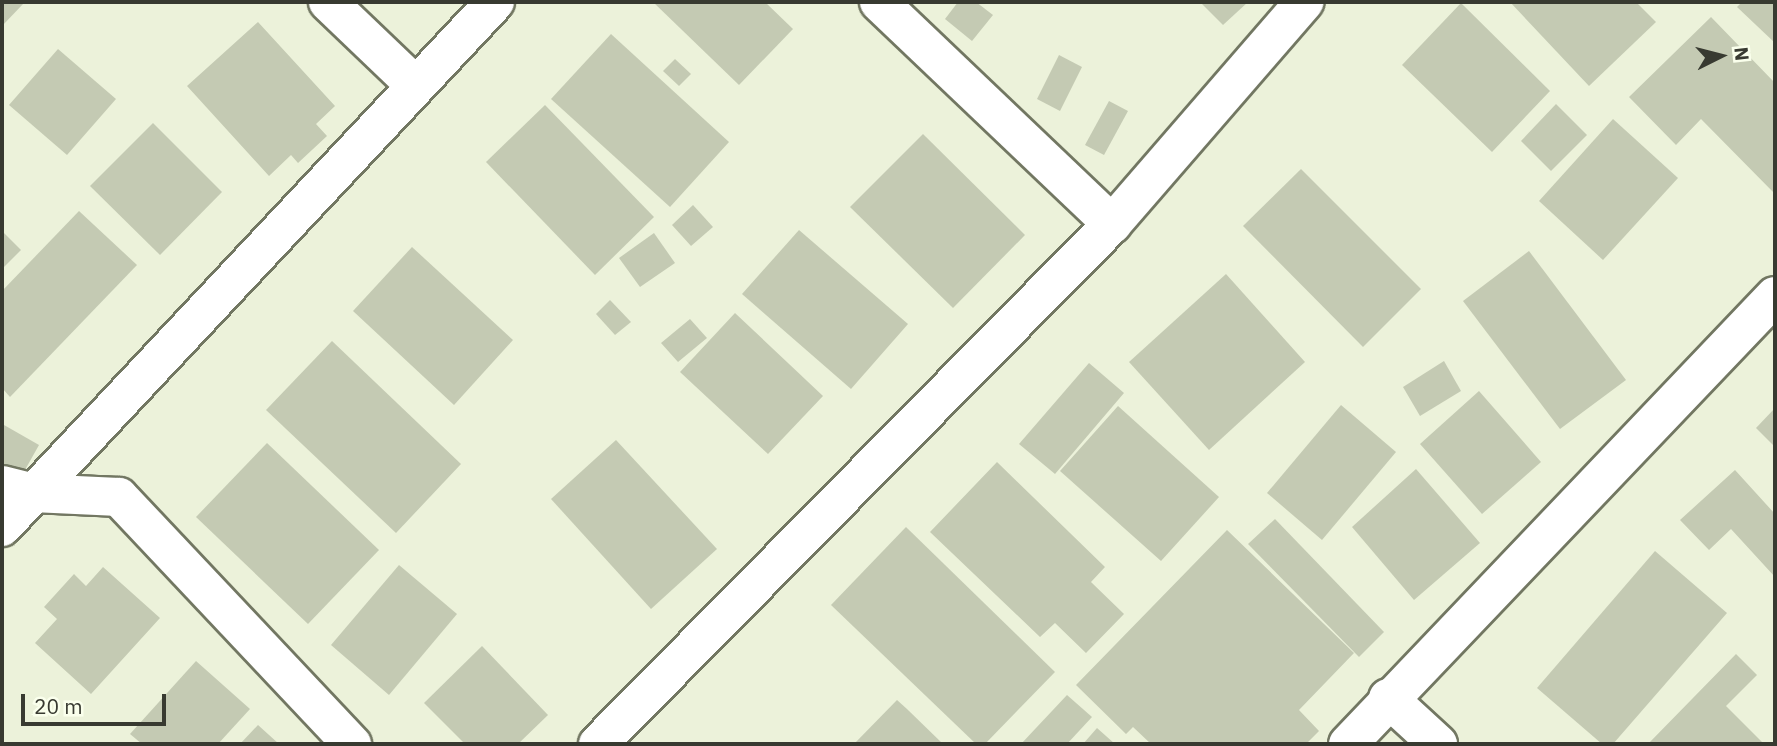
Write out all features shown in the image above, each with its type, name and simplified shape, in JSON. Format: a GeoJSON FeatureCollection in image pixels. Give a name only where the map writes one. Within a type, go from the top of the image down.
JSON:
{"type":"FeatureCollection","features":[{"type":"Feature","properties":{"kind":"street"},"geometry":{"type":"LineString","coordinates":[[328,2],[415,85]]}},
{"type":"Feature","properties":{"kind":"street"},"geometry":{"type":"LineString","coordinates":[[2,527],[18,489],[495,2]]}},
{"type":"Feature","properties":{"kind":"street"},"geometry":{"type":"LineString","coordinates":[[879,2],[1112,224]]}},
{"type":"Feature","properties":{"kind":"street"},"geometry":{"type":"LineString","coordinates":[[598,744],[1112,224],[1304,2]]}},
{"type":"Feature","properties":{"kind":"street"},"geometry":{"type":"LineString","coordinates":[[1348,744],[1388,698],[1775,296]]}},
{"type":"Feature","properties":{"kind":"street"},"geometry":{"type":"LineString","coordinates":[[18,489],[119,497],[352,744]]}},
{"type":"Feature","properties":{"kind":"street"},"geometry":{"type":"LineString","coordinates":[[1388,698],[1438,744]]}},
{"type":"Feature","properties":{"kind":"building"},"geometry":{"type":"Polygon","coordinates":[[[2,2],[24,3],[2,26],[2,2]]]}},
{"type":"Feature","properties":{"kind":"building"},"geometry":{"type":"Polygon","coordinates":[[[653,2],[765,2],[793,29],[739,85],[653,2]]]}},
{"type":"Feature","properties":{"kind":"building"},"geometry":{"type":"Polygon","coordinates":[[[958,2],[976,2],[993,15],[972,41],[945,19],[958,2]]]}},
{"type":"Feature","properties":{"kind":"building"},"geometry":{"type":"Polygon","coordinates":[[[1200,2],[1248,2],[1223,25],[1200,2]]]}},
{"type":"Feature","properties":{"kind":"building"},"geometry":{"type":"Polygon","coordinates":[[[1510,2],[1636,2],[1656,22],[1589,86],[1510,2]]]}},
{"type":"Feature","properties":{"kind":"building"},"geometry":{"type":"Polygon","coordinates":[[[1742,2],[1775,2],[1775,43],[1737,7],[1742,2]]]}},
{"type":"Feature","properties":{"kind":"building"},"geometry":{"type":"Polygon","coordinates":[[[1461,3],[1550,91],[1492,152],[1402,65],[1461,3]]]}},
{"type":"Feature","properties":{"kind":"building"},"geometry":{"type":"Polygon","coordinates":[[[1711,17],[1775,83],[1775,194],[1701,119],[1676,145],[1629,97],[1711,17]]]}},
{"type":"Feature","properties":{"kind":"building"},"geometry":{"type":"Polygon","coordinates":[[[258,22],[335,106],[316,124],[327,136],[298,163],[291,155],[269,176],[187,86],[258,22]]]}},
{"type":"Feature","properties":{"kind":"building"},"geometry":{"type":"Polygon","coordinates":[[[611,34],[729,142],[670,207],[551,99],[611,34]]]}},
{"type":"Feature","properties":{"kind":"building"},"geometry":{"type":"Polygon","coordinates":[[[58,49],[116,99],[67,155],[9,105],[58,49]]]}},
{"type":"Feature","properties":{"kind":"building"},"geometry":{"type":"Polygon","coordinates":[[[1059,55],[1082,67],[1060,111],[1037,99],[1059,55]]]}},
{"type":"Feature","properties":{"kind":"building"},"geometry":{"type":"Polygon","coordinates":[[[675,59],[691,74],[679,86],[663,71],[675,59]]]}},
{"type":"Feature","properties":{"kind":"building"},"geometry":{"type":"Polygon","coordinates":[[[1109,101],[1128,111],[1104,155],[1085,145],[1109,101]]]}},
{"type":"Feature","properties":{"kind":"building"},"geometry":{"type":"Polygon","coordinates":[[[1556,104],[1587,135],[1551,171],[1521,141],[1556,104]]]}},
{"type":"Feature","properties":{"kind":"building"},"geometry":{"type":"Polygon","coordinates":[[[545,105],[654,217],[595,275],[486,162],[545,105]]]}},
{"type":"Feature","properties":{"kind":"building"},"geometry":{"type":"Polygon","coordinates":[[[1613,119],[1678,178],[1603,260],[1539,201],[1613,119]]]}},
{"type":"Feature","properties":{"kind":"building"},"geometry":{"type":"Polygon","coordinates":[[[153,123],[222,192],[160,255],[90,186],[153,123]]]}},
{"type":"Feature","properties":{"kind":"building"},"geometry":{"type":"Polygon","coordinates":[[[923,134],[1025,235],[953,308],[850,207],[923,134]]]}},
{"type":"Feature","properties":{"kind":"building"},"geometry":{"type":"Polygon","coordinates":[[[1301,169],[1421,289],[1363,347],[1243,226],[1301,169]]]}},
{"type":"Feature","properties":{"kind":"building"},"geometry":{"type":"Polygon","coordinates":[[[693,205],[713,227],[691,246],[672,225],[693,205]]]}},
{"type":"Feature","properties":{"kind":"building"},"geometry":{"type":"Polygon","coordinates":[[[79,211],[137,265],[10,397],[2,388],[2,291],[79,211]]]}},
{"type":"Feature","properties":{"kind":"building"},"geometry":{"type":"Polygon","coordinates":[[[799,230],[908,324],[851,389],[742,294],[799,230]]]}},
{"type":"Feature","properties":{"kind":"building"},"geometry":{"type":"Polygon","coordinates":[[[2,231],[21,250],[2,269],[2,231]]]}},
{"type":"Feature","properties":{"kind":"building"},"geometry":{"type":"Polygon","coordinates":[[[654,233],[675,263],[640,287],[619,258],[654,233]]]}},
{"type":"Feature","properties":{"kind":"building"},"geometry":{"type":"Polygon","coordinates":[[[412,247],[513,340],[454,405],[353,311],[412,247]]]}},
{"type":"Feature","properties":{"kind":"building"},"geometry":{"type":"Polygon","coordinates":[[[1529,251],[1626,380],[1560,429],[1463,301],[1529,251]]]}},
{"type":"Feature","properties":{"kind":"building"},"geometry":{"type":"Polygon","coordinates":[[[1226,274],[1305,362],[1209,450],[1129,362],[1226,274]]]}},
{"type":"Feature","properties":{"kind":"building"},"geometry":{"type":"Polygon","coordinates":[[[610,300],[631,322],[615,335],[596,314],[610,300]]]}},
{"type":"Feature","properties":{"kind":"building"},"geometry":{"type":"Polygon","coordinates":[[[735,313],[823,396],[768,454],[680,372],[735,313]]]}},
{"type":"Feature","properties":{"kind":"building"},"geometry":{"type":"Polygon","coordinates":[[[690,319],[707,338],[678,362],[661,343],[690,319]]]}},
{"type":"Feature","properties":{"kind":"building"},"geometry":{"type":"Polygon","coordinates":[[[332,341],[461,464],[396,533],[266,410],[332,341]]]}},
{"type":"Feature","properties":{"kind":"building"},"geometry":{"type":"Polygon","coordinates":[[[1444,361],[1461,391],[1420,416],[1403,387],[1444,361]]]}},
{"type":"Feature","properties":{"kind":"building"},"geometry":{"type":"Polygon","coordinates":[[[1089,363],[1124,393],[1055,474],[1019,444],[1089,363]]]}},
{"type":"Feature","properties":{"kind":"building"},"geometry":{"type":"Polygon","coordinates":[[[1479,391],[1541,462],[1482,514],[1420,444],[1479,391]]]}},
{"type":"Feature","properties":{"kind":"building"},"geometry":{"type":"Polygon","coordinates":[[[1341,405],[1396,452],[1322,540],[1267,493],[1341,405]]]}},
{"type":"Feature","properties":{"kind":"building"},"geometry":{"type":"Polygon","coordinates":[[[1118,406],[1219,497],[1161,561],[1060,471],[1118,406]]]}},
{"type":"Feature","properties":{"kind":"building"},"geometry":{"type":"Polygon","coordinates":[[[1775,408],[1775,447],[1756,428],[1775,408]]]}},
{"type":"Feature","properties":{"kind":"building"},"geometry":{"type":"Polygon","coordinates":[[[4,425],[39,445],[21,477],[2,466],[4,425]]]}},
{"type":"Feature","properties":{"kind":"building"},"geometry":{"type":"Polygon","coordinates":[[[616,440],[717,549],[651,609],[551,499],[616,440]]]}},
{"type":"Feature","properties":{"kind":"building"},"geometry":{"type":"Polygon","coordinates":[[[267,443],[379,550],[308,624],[196,517],[267,443]]]}},
{"type":"Feature","properties":{"kind":"building"},"geometry":{"type":"Polygon","coordinates":[[[997,462],[1105,567],[1091,582],[1124,614],[1086,653],[1055,623],[1040,637],[930,532],[997,462]]]}},
{"type":"Feature","properties":{"kind":"building"},"geometry":{"type":"Polygon","coordinates":[[[1416,469],[1480,543],[1414,600],[1352,527],[1416,469]]]}},
{"type":"Feature","properties":{"kind":"building"},"geometry":{"type":"Polygon","coordinates":[[[1735,470],[1775,514],[1775,577],[1731,529],[1709,550],[1680,520],[1735,470]]]}},
{"type":"Feature","properties":{"kind":"building"},"geometry":{"type":"Polygon","coordinates":[[[1275,519],[1384,632],[1359,657],[1248,544],[1275,519]]]}},
{"type":"Feature","properties":{"kind":"building"},"geometry":{"type":"Polygon","coordinates":[[[906,527],[1055,672],[985,744],[976,744],[831,605],[906,527]]]}},
{"type":"Feature","properties":{"kind":"building"},"geometry":{"type":"Polygon","coordinates":[[[1227,530],[1354,653],[1299,710],[1319,731],[1306,744],[1151,744],[1133,727],[1126,734],[1076,685],[1227,530]]]}},
{"type":"Feature","properties":{"kind":"building"},"geometry":{"type":"Polygon","coordinates":[[[1655,551],[1727,613],[1613,744],[1602,744],[1537,688],[1655,551]]]}},
{"type":"Feature","properties":{"kind":"building"},"geometry":{"type":"Polygon","coordinates":[[[399,565],[457,614],[389,695],[331,645],[399,565]]]}},
{"type":"Feature","properties":{"kind":"building"},"geometry":{"type":"Polygon","coordinates":[[[103,567],[160,618],[91,694],[35,643],[57,619],[44,607],[74,574],[86,586],[103,567]]]}},
{"type":"Feature","properties":{"kind":"building"},"geometry":{"type":"Polygon","coordinates":[[[482,646],[548,715],[518,744],[465,744],[424,703],[482,646]]]}},
{"type":"Feature","properties":{"kind":"building"},"geometry":{"type":"Polygon","coordinates":[[[1736,654],[1757,675],[1726,706],[1764,744],[1648,744],[1736,654]]]}},
{"type":"Feature","properties":{"kind":"building"},"geometry":{"type":"Polygon","coordinates":[[[196,661],[250,709],[218,744],[142,744],[130,734],[196,661]]]}},
{"type":"Feature","properties":{"kind":"building"},"geometry":{"type":"Polygon","coordinates":[[[1067,695],[1092,717],[1067,744],[1021,744],[1067,695]]]}},
{"type":"Feature","properties":{"kind":"building"},"geometry":{"type":"Polygon","coordinates":[[[897,700],[907,709],[943,744],[854,744],[897,700]]]}},
{"type":"Feature","properties":{"kind":"building"},"geometry":{"type":"Polygon","coordinates":[[[258,725],[279,744],[240,744],[258,725]]]}},
{"type":"Feature","properties":{"kind":"building"},"geometry":{"type":"Polygon","coordinates":[[[1097,728],[1115,744],[1083,744],[1097,728]]]}}]}
